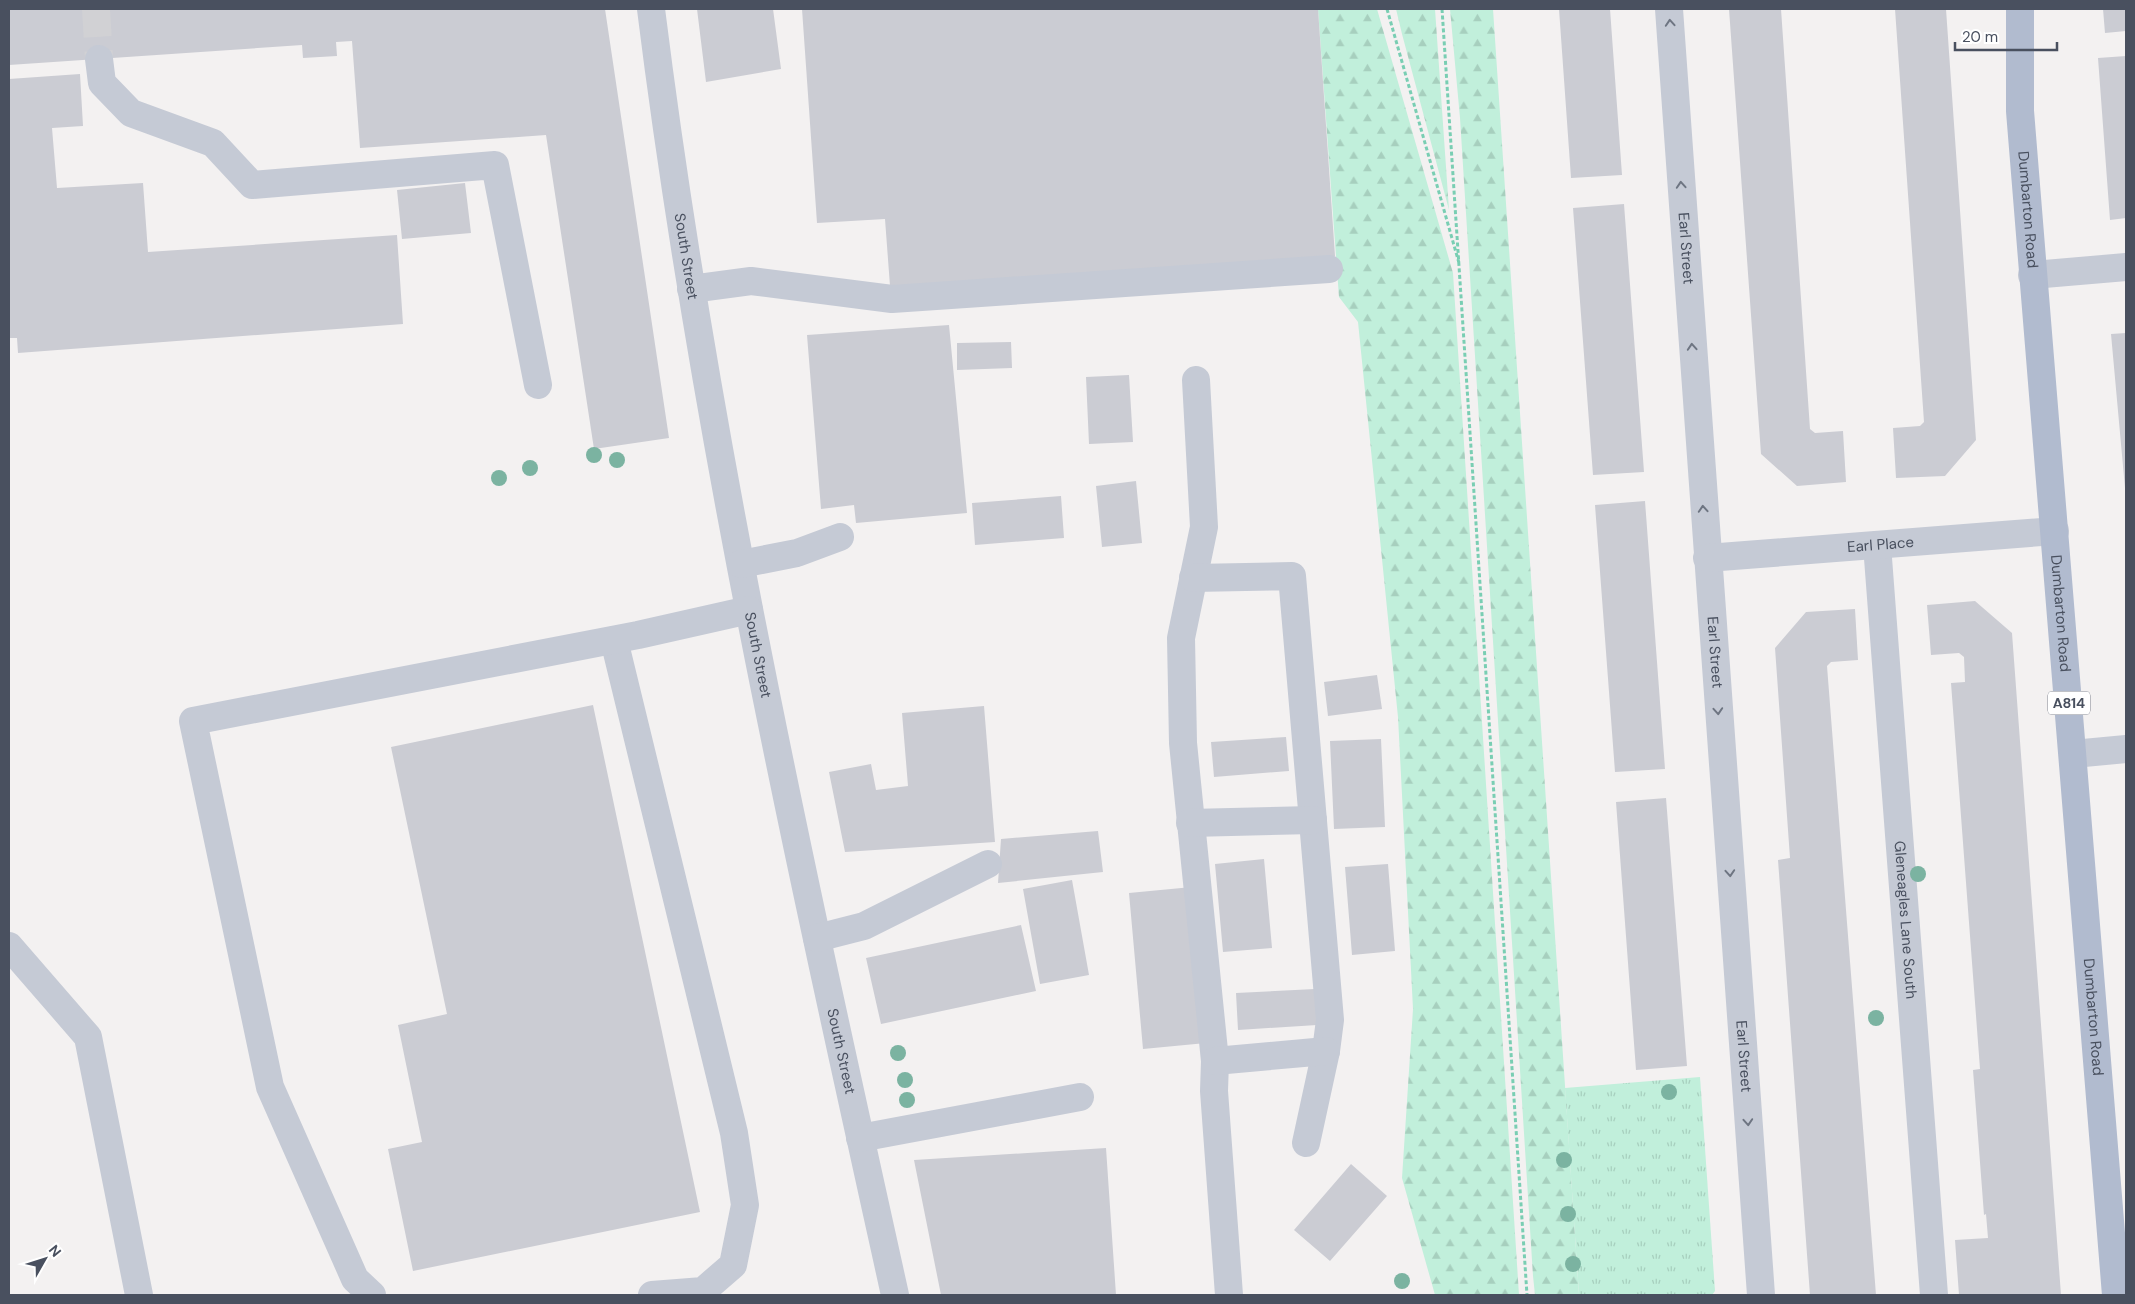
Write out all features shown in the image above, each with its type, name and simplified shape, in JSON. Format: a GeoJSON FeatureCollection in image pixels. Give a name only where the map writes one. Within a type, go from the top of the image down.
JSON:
{"type":"FeatureCollection","features":[{"type":"Feature","properties":{"kind":"main road","name":"Dumbarton Road"},"geometry":{"type":"LineString","coordinates":[[2002,9],[2020,111]]}},
{"type":"Feature","properties":{"kind":"main road","name":"Dumbarton Road"},"geometry":{"type":"LineString","coordinates":[[2020,9],[2020,111],[2032,275],[2073,754],[2119,1233],[2116,1295]]}},
{"type":"Feature","properties":{"kind":"street","name":"South Street"},"geometry":{"type":"LineString","coordinates":[[651,9],[691,289],[740,564],[817,938],[895,1295]]}},
{"type":"Feature","properties":{"kind":"street","name":"Earl Street"},"geometry":{"type":"LineString","coordinates":[[1669,9],[1761,1295]]}},
{"type":"Feature","properties":{"kind":"street"},"geometry":{"type":"LineString","coordinates":[[99,59],[102,83],[131,113],[213,143],[252,185],[495,165],[538,385]]}},
{"type":"Feature","properties":{"kind":"street"},"geometry":{"type":"LineString","coordinates":[[2032,275],[2126,267]]}},
{"type":"Feature","properties":{"kind":"street"},"geometry":{"type":"LineString","coordinates":[[691,289],[752,281],[892,299],[1328,269]]}},
{"type":"Feature","properties":{"kind":"street"},"geometry":{"type":"LineString","coordinates":[[1196,380],[1204,527],[1181,638],[1183,743],[1215,1060],[1214,1091],[1229,1295]]}},
{"type":"Feature","properties":{"kind":"street","name":"Earl Place"},"geometry":{"type":"LineString","coordinates":[[1707,558],[2055,531]]}},
{"type":"Feature","properties":{"kind":"street"},"geometry":{"type":"LineString","coordinates":[[740,564],[797,553],[840,537]]}},
{"type":"Feature","properties":{"kind":"street","name":"Gleneagles Lane South"},"geometry":{"type":"LineString","coordinates":[[1877,545],[1934,1295]]}},
{"type":"Feature","properties":{"kind":"street"},"geometry":{"type":"LineString","coordinates":[[1193,578],[1292,576],[1330,1020],[1326,1052],[1306,1143]]}},
{"type":"Feature","properties":{"kind":"street"},"geometry":{"type":"LineString","coordinates":[[372,1295],[355,1279],[270,1087],[193,721],[614,640],[749,610]]}},
{"type":"Feature","properties":{"kind":"street"},"geometry":{"type":"LineString","coordinates":[[614,640],[734,1133],[745,1205],[733,1265],[703,1291],[652,1295]]}},
{"type":"Feature","properties":{"kind":"street"},"geometry":{"type":"LineString","coordinates":[[2073,754],[2126,749]]}},
{"type":"Feature","properties":{"kind":"street"},"geometry":{"type":"LineString","coordinates":[[1190,823],[1313,820]]}},
{"type":"Feature","properties":{"kind":"street"},"geometry":{"type":"LineString","coordinates":[[817,938],[864,926],[988,864]]}},
{"type":"Feature","properties":{"kind":"street"},"geometry":{"type":"LineString","coordinates":[[9,946],[88,1036],[139,1295]]}},
{"type":"Feature","properties":{"kind":"street"},"geometry":{"type":"LineString","coordinates":[[1215,1060],[1326,1052]]}},
{"type":"Feature","properties":{"kind":"street"},"geometry":{"type":"LineString","coordinates":[[860,1138],[1080,1097]]}},
{"type":"Feature","properties":{"kind":"path"},"geometry":{"type":"LineString","coordinates":[[1387,9],[1461,270]]}},
{"type":"Feature","properties":{"kind":"path"},"geometry":{"type":"LineString","coordinates":[[1442,9],[1461,270],[1528,1295]]}},
{"type":"Feature","properties":{"kind":"green space"},"geometry":{"type":"Polygon","coordinates":[[[1318,9],[1377,9],[1453,273],[1519,1295],[1435,1295],[1402,1178],[1413,1009],[1398,717],[1358,322],[1339,297],[1318,9]]]}},
{"type":"Feature","properties":{"kind":"green space"},"geometry":{"type":"Polygon","coordinates":[[[1396,9],[1435,9],[1449,210],[1402,34],[1396,9]]]}},
{"type":"Feature","properties":{"kind":"green space"},"geometry":{"type":"Polygon","coordinates":[[[1450,9],[1493,9],[1579,1295],[1535,1295],[1533,1276],[1460,118],[1450,9]]]}},
{"type":"Feature","properties":{"kind":"green space"},"geometry":{"type":"Polygon","coordinates":[[[1700,1077],[1715,1291],[1712,1295],[1579,1295],[1565,1088],[1700,1077]]]}},
{"type":"Feature","properties":{"kind":"building"},"geometry":{"type":"Polygon","coordinates":[[[9,9],[605,9],[669,438],[594,449],[546,135],[360,148],[352,41],[336,42],[337,56],[303,58],[302,45],[9,65],[9,9]]]}},
{"type":"Feature","properties":{"kind":"building"},"geometry":{"type":"Polygon","coordinates":[[[697,9],[773,9],[781,69],[706,82],[697,9]]]}},
{"type":"Feature","properties":{"kind":"building"},"geometry":{"type":"Polygon","coordinates":[[[802,9],[1318,9],[1335,256],[890,286],[885,219],[817,223],[802,9]]]}},
{"type":"Feature","properties":{"kind":"building"},"geometry":{"type":"Polygon","coordinates":[[[1559,9],[1610,9],[1622,175],[1571,178],[1559,9]]]}},
{"type":"Feature","properties":{"kind":"building"},"geometry":{"type":"Polygon","coordinates":[[[1729,9],[1781,9],[1810,429],[1815,433],[1843,431],[1846,482],[1797,486],[1761,454],[1729,9]]]}},
{"type":"Feature","properties":{"kind":"building"},"geometry":{"type":"Polygon","coordinates":[[[1895,9],[1946,9],[1976,440],[1945,476],[1896,478],[1893,428],[1920,426],[1924,422],[1895,9]]]}},
{"type":"Feature","properties":{"kind":"building"},"geometry":{"type":"Polygon","coordinates":[[[2103,9],[2126,9],[2126,31],[2105,33],[2103,9]]]}},
{"type":"Feature","properties":{"kind":"building"},"geometry":{"type":"Polygon","coordinates":[[[2126,56],[2126,218],[2110,220],[2098,58],[2126,56]]]}},
{"type":"Feature","properties":{"kind":"building"},"geometry":{"type":"Polygon","coordinates":[[[80,74],[83,126],[52,128],[57,188],[143,183],[148,252],[397,235],[403,324],[18,353],[17,338],[9,338],[9,79],[80,74]]]}},
{"type":"Feature","properties":{"kind":"building"},"geometry":{"type":"Polygon","coordinates":[[[465,183],[471,233],[402,239],[397,190],[465,183]]]}},
{"type":"Feature","properties":{"kind":"building"},"geometry":{"type":"Polygon","coordinates":[[[1624,204],[1644,472],[1593,475],[1573,208],[1624,204]]]}},
{"type":"Feature","properties":{"kind":"building"},"geometry":{"type":"Polygon","coordinates":[[[949,325],[967,513],[856,523],[854,505],[821,509],[807,335],[949,325]]]}},
{"type":"Feature","properties":{"kind":"building"},"geometry":{"type":"Polygon","coordinates":[[[2126,333],[2126,488],[2125,488],[2111,334],[2126,333]]]}},
{"type":"Feature","properties":{"kind":"building"},"geometry":{"type":"Polygon","coordinates":[[[1011,342],[1012,368],[957,370],[957,343],[1011,342]]]}},
{"type":"Feature","properties":{"kind":"building"},"geometry":{"type":"Polygon","coordinates":[[[1129,375],[1133,442],[1089,444],[1086,377],[1129,375]]]}},
{"type":"Feature","properties":{"kind":"building"},"geometry":{"type":"Polygon","coordinates":[[[1136,481],[1142,543],[1102,547],[1096,486],[1136,481]]]}},
{"type":"Feature","properties":{"kind":"building"},"geometry":{"type":"Polygon","coordinates":[[[1061,496],[1064,538],[975,545],[972,503],[1061,496]]]}},
{"type":"Feature","properties":{"kind":"building"},"geometry":{"type":"Polygon","coordinates":[[[1645,501],[1665,769],[1615,772],[1595,505],[1645,501]]]}},
{"type":"Feature","properties":{"kind":"building"},"geometry":{"type":"Polygon","coordinates":[[[1975,601],[2012,633],[2061,1295],[1959,1295],[1955,1240],[1988,1238],[1986,1214],[1984,1215],[1973,1070],[1980,1069],[1951,683],[1965,682],[1964,657],[1959,653],[1931,655],[1927,605],[1975,601]]]}},
{"type":"Feature","properties":{"kind":"building"},"geometry":{"type":"Polygon","coordinates":[[[1855,609],[1858,660],[1831,662],[1827,666],[1876,1295],[1810,1295],[1778,860],[1790,858],[1775,648],[1806,612],[1855,609]]]}},
{"type":"Feature","properties":{"kind":"building"},"geometry":{"type":"Polygon","coordinates":[[[1377,675],[1382,709],[1328,716],[1324,682],[1377,675]]]}},
{"type":"Feature","properties":{"kind":"building"},"geometry":{"type":"Polygon","coordinates":[[[593,705],[700,1212],[413,1271],[388,1149],[422,1142],[398,1025],[447,1014],[391,747],[593,705]]]}},
{"type":"Feature","properties":{"kind":"building"},"geometry":{"type":"Polygon","coordinates":[[[984,706],[995,842],[845,852],[829,772],[871,764],[876,790],[908,786],[902,713],[984,706]]]}},
{"type":"Feature","properties":{"kind":"building"},"geometry":{"type":"Polygon","coordinates":[[[1286,737],[1289,771],[1214,777],[1211,742],[1286,737]]]}},
{"type":"Feature","properties":{"kind":"building"},"geometry":{"type":"Polygon","coordinates":[[[1381,739],[1385,827],[1334,829],[1330,741],[1381,739]]]}},
{"type":"Feature","properties":{"kind":"building"},"geometry":{"type":"Polygon","coordinates":[[[1666,798],[1687,1066],[1636,1070],[1616,802],[1666,798]]]}},
{"type":"Feature","properties":{"kind":"building"},"geometry":{"type":"Polygon","coordinates":[[[1098,831],[1103,872],[998,883],[1001,839],[1098,831]]]}},
{"type":"Feature","properties":{"kind":"building"},"geometry":{"type":"Polygon","coordinates":[[[1264,859],[1272,948],[1223,952],[1215,864],[1264,859]]]}},
{"type":"Feature","properties":{"kind":"building"},"geometry":{"type":"Polygon","coordinates":[[[1388,864],[1395,951],[1352,955],[1345,867],[1388,864]]]}},
{"type":"Feature","properties":{"kind":"building"},"geometry":{"type":"Polygon","coordinates":[[[1072,880],[1089,975],[1040,984],[1023,889],[1072,880]]]}},
{"type":"Feature","properties":{"kind":"building"},"geometry":{"type":"Polygon","coordinates":[[[1192,887],[1206,1043],[1143,1049],[1129,893],[1192,887]]]}},
{"type":"Feature","properties":{"kind":"building"},"geometry":{"type":"Polygon","coordinates":[[[1021,925],[1036,991],[881,1024],[866,958],[1021,925]]]}},
{"type":"Feature","properties":{"kind":"building"},"geometry":{"type":"Polygon","coordinates":[[[1315,989],[1317,1025],[1238,1030],[1236,993],[1315,989]]]}},
{"type":"Feature","properties":{"kind":"building"},"geometry":{"type":"Polygon","coordinates":[[[1106,1148],[1116,1295],[941,1295],[914,1160],[1106,1148]]]}},
{"type":"Feature","properties":{"kind":"building"},"geometry":{"type":"Polygon","coordinates":[[[1351,1164],[1387,1196],[1330,1261],[1294,1230],[1351,1164]]]}},
{"type":"Feature","properties":{"kind":"tunnel"},"geometry":{"type":"LineString","coordinates":[[96,9],[99,59]]}}]}
